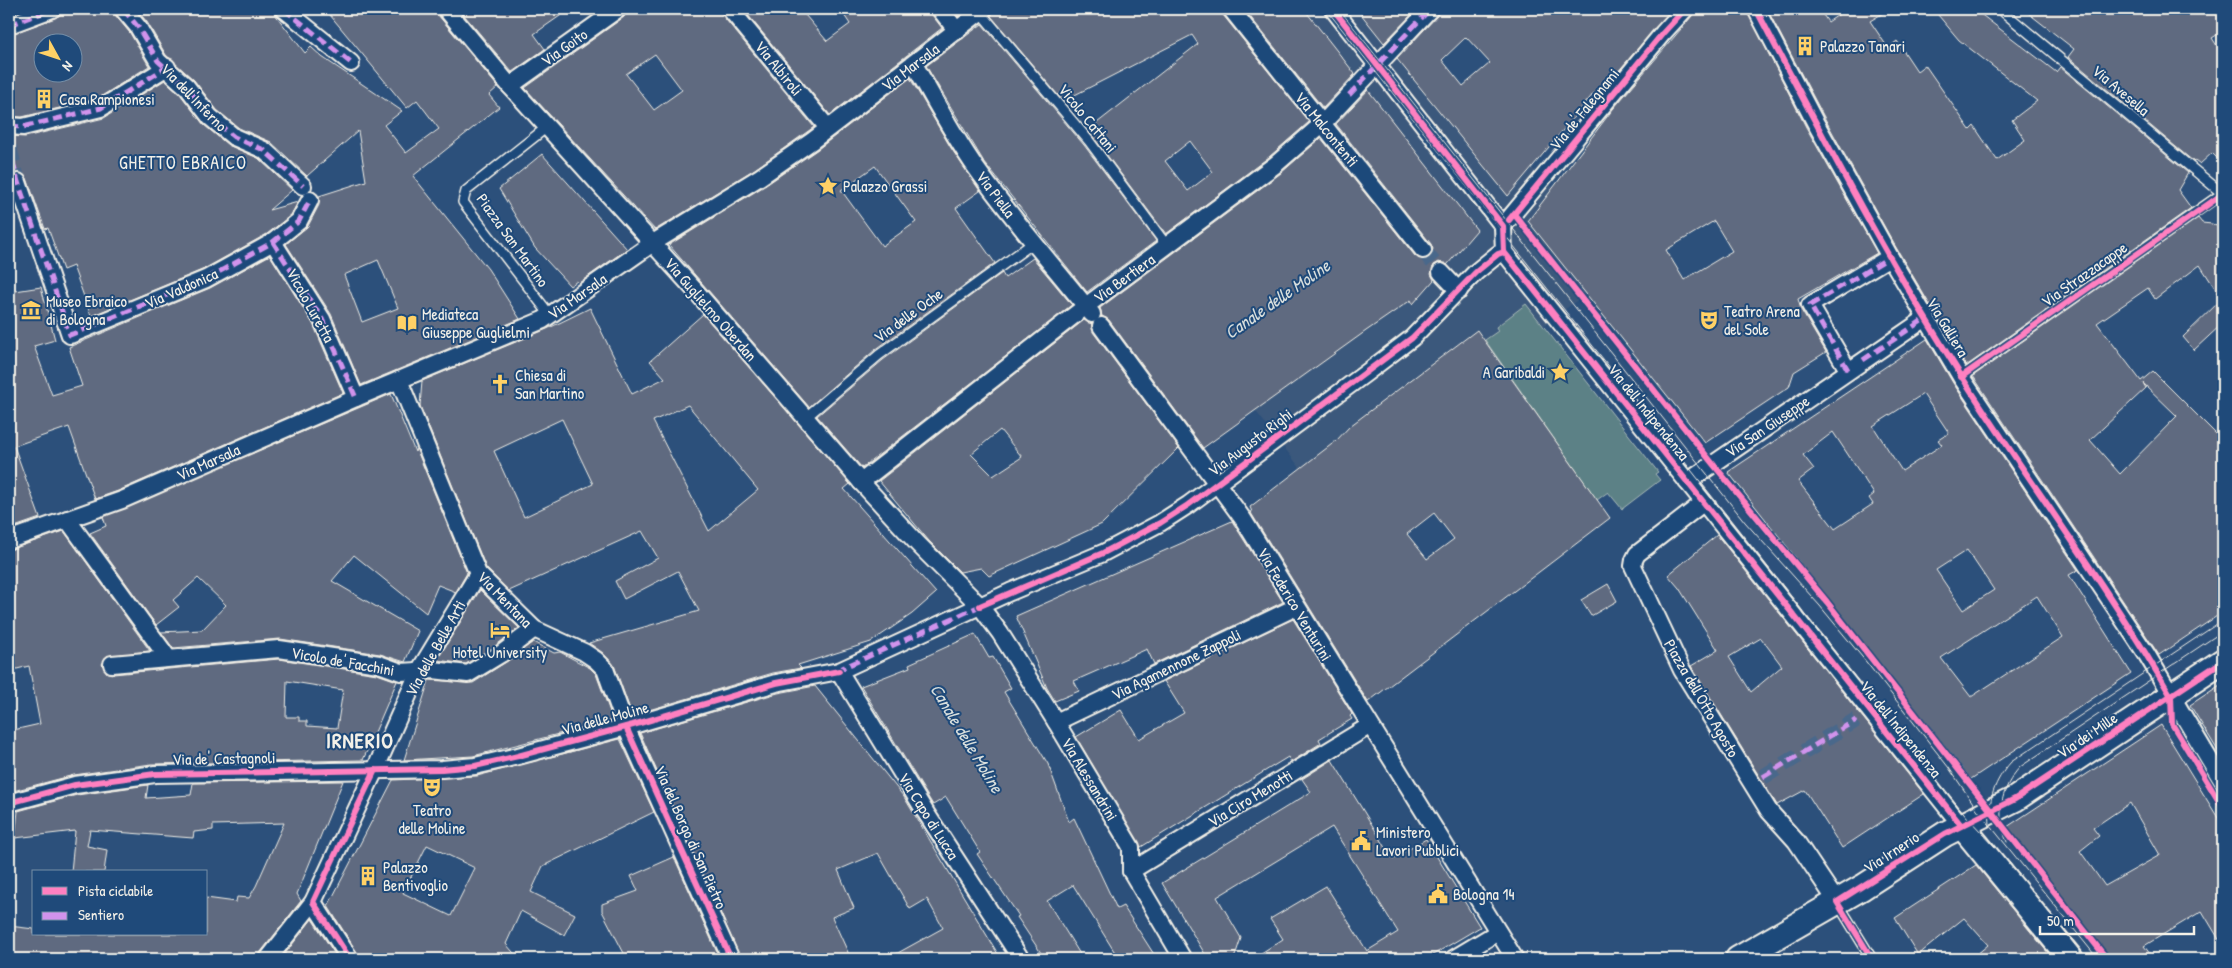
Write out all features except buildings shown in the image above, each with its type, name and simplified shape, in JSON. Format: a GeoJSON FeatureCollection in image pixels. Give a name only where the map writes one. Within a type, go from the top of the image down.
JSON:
{"type":"FeatureCollection","features":[{"type":"Feature","properties":{"kind":"street"},"geometry":{"type":"LineString","coordinates":[[9,25],[30,13],[52,9]]}},
{"type":"Feature","properties":{"kind":"street","name":"Via dell'Inferno"},"geometry":{"type":"LineString","coordinates":[[123,9],[138,27],[158,61],[167,67],[187,87],[210,117],[234,137],[264,150],[307,193]]}},
{"type":"Feature","properties":{"kind":"street"},"geometry":{"type":"LineString","coordinates":[[284,9],[351,63]]}},
{"type":"Feature","properties":{"kind":"street","name":"Via Guglielmo Oberdan"},"geometry":{"type":"LineString","coordinates":[[446,9],[510,86],[653,243],[861,482],[918,544],[980,606]]}},
{"type":"Feature","properties":{"kind":"street","name":"Via Goito"},"geometry":{"type":"LineString","coordinates":[[510,86],[618,9]]}},
{"type":"Feature","properties":{"kind":"street","name":"Via Albiroli"},"geometry":{"type":"LineString","coordinates":[[730,9],[828,128]]}},
{"type":"Feature","properties":{"kind":"street"},"geometry":{"type":"LineString","coordinates":[[940,9],[957,31]]}},
{"type":"Feature","properties":{"kind":"street","name":"Via Malcontenti"},"geometry":{"type":"LineString","coordinates":[[1231,9],[1423,250]]}},
{"type":"Feature","properties":{"kind":"street"},"geometry":{"type":"LineString","coordinates":[[1333,9],[1503,226],[1504,252]]}},
{"type":"Feature","properties":{"kind":"street","name":"Via Bertiera"},"geometry":{"type":"LineString","coordinates":[[861,482],[1093,316],[1168,246],[1275,165],[1322,124],[1430,9]]}},
{"type":"Feature","properties":{"kind":"street","name":"Via de' Falegnami"},"geometry":{"type":"LineString","coordinates":[[1503,226],[1685,9]]}},
{"type":"Feature","properties":{"kind":"street","name":"Via Galliera"},"geometry":{"type":"LineString","coordinates":[[1756,9],[1814,122],[1890,257],[1961,377],[2147,656],[2223,782]]}},
{"type":"Feature","properties":{"kind":"street","name":"Via Marsala"},"geometry":{"type":"LineString","coordinates":[[9,540],[122,500],[356,398],[524,329],[550,315],[653,243],[760,177],[812,142],[982,10]]}},
{"type":"Feature","properties":{"kind":"street","name":"Via Piella"},"geometry":{"type":"LineString","coordinates":[[914,64],[959,143],[991,188],[1093,316],[1217,483]]}},
{"type":"Feature","properties":{"kind":"street"},"geometry":{"type":"LineString","coordinates":[[9,126],[22,127],[102,108],[167,67]]}},
{"type":"Feature","properties":{"kind":"street","name":"Via Valdonica"},"geometry":{"type":"LineString","coordinates":[[18,182],[70,335],[206,279],[274,242],[299,221],[307,193]]}},
{"type":"Feature","properties":{"kind":"street","name":"Vicolo Luretta"},"geometry":{"type":"LineString","coordinates":[[274,242],[322,319],[356,398]]}},
{"type":"Feature","properties":{"kind":"street","name":"Via Augusto Righi"},"geometry":{"type":"LineString","coordinates":[[980,606],[1132,538],[1188,505],[1412,338],[1492,258],[1504,252]]}},
{"type":"Feature","properties":{"kind":"street","name":"Via dell'Indipendenza"},"geometry":{"type":"LineString","coordinates":[[1504,252],[1961,826],[2070,959]]}},
{"type":"Feature","properties":{"kind":"street"},"geometry":{"type":"LineString","coordinates":[[1848,370],[1810,305],[1890,257]]}},
{"type":"Feature","properties":{"kind":"street"},"geometry":{"type":"LineString","coordinates":[[1441,272],[1459,291]]}},
{"type":"Feature","properties":{"kind":"street","name":"Via San Giuseppe"},"geometry":{"type":"LineString","coordinates":[[1687,482],[1926,318]]}},
{"type":"Feature","properties":{"kind":"street","name":"Via Mentana"},"geometry":{"type":"LineString","coordinates":[[399,380],[478,574],[534,629],[584,652],[600,664],[610,682],[626,727]]}},
{"type":"Feature","properties":{"kind":"street","name":"Via Federico Venturini"},"geometry":{"type":"LineString","coordinates":[[1217,483],[1243,519],[1369,726]]}},
{"type":"Feature","properties":{"kind":"street","name":"Piazza dell'Otto Agosto"},"geometry":{"type":"LineString","coordinates":[[1703,502],[1637,554],[1633,566],[1682,670],[1769,811],[1796,841],[1837,902]]}},
{"type":"Feature","properties":{"kind":"street"},"geometry":{"type":"LineString","coordinates":[[67,519],[168,658]]}},
{"type":"Feature","properties":{"kind":"street","name":"Via delle Belle Arti"},"geometry":{"type":"LineString","coordinates":[[268,959],[313,902],[419,671],[478,574]]}},
{"type":"Feature","properties":{"kind":"street","name":"Via delle Moline"},"geometry":{"type":"LineString","coordinates":[[375,770],[442,769],[475,766],[626,727],[776,683],[839,671],[980,606]]}},
{"type":"Feature","properties":{"kind":"street","name":"Via Alessandrini"},"geometry":{"type":"LineString","coordinates":[[980,606],[1056,722],[1131,847],[1131,871],[1183,959]]}},
{"type":"Feature","properties":{"kind":"street","name":"Via Agamennone Zappoli"},"geometry":{"type":"LineString","coordinates":[[1056,722],[1296,607]]}},
{"type":"Feature","properties":{"kind":"street","name":"Vicolo de' Facchini"},"geometry":{"type":"LineString","coordinates":[[112,664],[280,649],[379,664],[401,672],[433,670],[468,674],[501,654],[534,629]]}},
{"type":"Feature","properties":{"kind":"street","name":"Via dei Mille"},"geometry":{"type":"LineString","coordinates":[[1961,826],[2015,799],[2223,661]]}},
{"type":"Feature","properties":{"kind":"street","name":"Via Capo di Lucca"},"geometry":{"type":"LineString","coordinates":[[839,671],[926,813],[1021,959]]}},
{"type":"Feature","properties":{"kind":"street"},"geometry":{"type":"LineString","coordinates":[[1369,726],[1515,959]]}},
{"type":"Feature","properties":{"kind":"street","name":"Via Ciro Menotti"},"geometry":{"type":"LineString","coordinates":[[1131,871],[1369,726]]}},
{"type":"Feature","properties":{"kind":"street","name":"Via del Borgo di San Pietro"},"geometry":{"type":"LineString","coordinates":[[626,727],[731,959]]}},
{"type":"Feature","properties":{"kind":"street","name":"Via de' Castagnoli"},"geometry":{"type":"LineString","coordinates":[[9,803],[75,785],[155,774],[375,770]]}},
{"type":"Feature","properties":{"kind":"street","name":"Via Irnerio"},"geometry":{"type":"LineString","coordinates":[[1738,959],[1837,902],[1936,839],[1961,826]]}},
{"type":"Feature","properties":{"kind":"street"},"geometry":{"type":"LineString","coordinates":[[313,902],[350,959]]}},
{"type":"Feature","properties":{"kind":"street"},"geometry":{"type":"LineString","coordinates":[[1453,959],[1498,932]]}},
{"type":"Feature","properties":{"kind":"lane","name":"Via Avesella"},"geometry":{"type":"LineString","coordinates":[[2000,9],[2223,194]]}},
{"type":"Feature","properties":{"kind":"lane","name":"Vicolo Cattani"},"geometry":{"type":"LineString","coordinates":[[982,10],[1089,141],[1168,246]]}},
{"type":"Feature","properties":{"kind":"lane","name":"Piazza San Martino"},"geometry":{"type":"LineString","coordinates":[[547,127],[466,191],[463,202],[550,315]]}},
{"type":"Feature","properties":{"kind":"lane","name":"Via Strazzacappe"},"geometry":{"type":"LineString","coordinates":[[1961,377],[2223,194]]}},
{"type":"Feature","properties":{"kind":"lane","name":"Via delle Oche"},"geometry":{"type":"LineString","coordinates":[[806,418],[879,355],[1033,243]]}},
{"type":"Feature","properties":{"kind":"lane"},"geometry":{"type":"LineString","coordinates":[[1837,902],[1872,959]]}},
{"type":"Feature","properties":{"kind":"shaded area"},"geometry":{"type":"Polygon","coordinates":[[[1258,9],[1388,9],[1496,135],[1568,201],[1606,278],[1490,367],[1311,482],[1243,395],[1442,241],[1360,138],[1311,178],[1271,122],[1313,80],[1258,9]]]}},
{"type":"Feature","properties":{"kind":"green space"},"geometry":{"type":"Polygon","coordinates":[[[1526,304],[1658,472],[1655,474],[1660,480],[1622,509],[1608,492],[1597,500],[1485,340],[1498,331],[1496,327],[1526,304]]]}},
{"type":"Feature","properties":{"kind":"tunnel"},"geometry":{"type":"LineString","coordinates":[[9,147],[18,182]]}},
{"type":"Feature","properties":{"kind":"tunnel"},"geometry":{"type":"LineString","coordinates":[[1423,250],[1441,272]]}},
{"type":"Feature","properties":{"kind":"tunnel"},"geometry":{"type":"LineString","coordinates":[[1763,777],[1856,720]]}},
{"type":"Feature","properties":{"kind":"tram line"},"geometry":{"type":"LineString","coordinates":[[1326,9],[1931,773],[1968,818],[2009,862],[2086,959]]}},
{"type":"Feature","properties":{"kind":"tram line"},"geometry":{"type":"LineString","coordinates":[[1339,9],[1745,522],[1820,606],[1867,663],[1949,768],[1977,809],[2098,959]]}},
{"type":"Feature","properties":{"kind":"tram line"},"geometry":{"type":"LineString","coordinates":[[1990,825],[1990,807],[1993,791],[2000,776],[2011,762],[2223,620]]}},
{"type":"Feature","properties":{"kind":"tram line"},"geometry":{"type":"LineString","coordinates":[[2007,842],[2001,822],[2002,802],[2008,784],[2020,767],[2223,631]]}},
{"type":"Feature","properties":{"kind":"marked path"},"geometry":{"type":"LineString","coordinates":[[9,25],[52,9]]}},
{"type":"Feature","properties":{"kind":"marked path"},"geometry":{"type":"LineString","coordinates":[[123,9],[138,27],[158,61],[187,87],[210,117],[234,137],[264,150],[303,186]]}},
{"type":"Feature","properties":{"kind":"marked path"},"geometry":{"type":"LineString","coordinates":[[284,9],[351,63]]}},
{"type":"Feature","properties":{"kind":"marked path"},"geometry":{"type":"LineString","coordinates":[[1349,95],[1430,9]]}},
{"type":"Feature","properties":{"kind":"marked path"},"geometry":{"type":"LineString","coordinates":[[9,126],[23,127],[101,108],[167,67]]}},
{"type":"Feature","properties":{"kind":"marked path"},"geometry":{"type":"LineString","coordinates":[[9,147],[18,182],[70,335],[206,279],[273,242],[299,221],[310,200]]}},
{"type":"Feature","properties":{"kind":"marked path"},"geometry":{"type":"LineString","coordinates":[[273,242],[322,319],[356,398]]}},
{"type":"Feature","properties":{"kind":"marked path"},"geometry":{"type":"LineString","coordinates":[[1848,370],[1810,305],[1890,257]]}},
{"type":"Feature","properties":{"kind":"marked path"},"geometry":{"type":"LineString","coordinates":[[1863,360],[1926,318]]}},
{"type":"Feature","properties":{"kind":"marked path"},"geometry":{"type":"LineString","coordinates":[[836,671],[980,606]]}},
{"type":"Feature","properties":{"kind":"marked path"},"geometry":{"type":"LineString","coordinates":[[1763,777],[1856,720]]}},
{"type":"Feature","properties":{"kind":"cycle path"},"geometry":{"type":"LineString","coordinates":[[1333,9],[1503,226],[1504,252],[1961,825]]}},
{"type":"Feature","properties":{"kind":"cycle path"},"geometry":{"type":"LineString","coordinates":[[1509,220],[1663,33],[1685,9]]}},
{"type":"Feature","properties":{"kind":"cycle path"},"geometry":{"type":"LineString","coordinates":[[1756,9],[1855,195],[1934,332],[1986,414],[2111,599],[2171,696],[2172,724],[2223,808]]}},
{"type":"Feature","properties":{"kind":"cycle path"},"geometry":{"type":"LineString","coordinates":[[1961,377],[2223,194]]}},
{"type":"Feature","properties":{"kind":"cycle path"},"geometry":{"type":"LineString","coordinates":[[1514,214],[1713,464],[1827,602],[2107,959]]}},
{"type":"Feature","properties":{"kind":"cycle path"},"geometry":{"type":"LineString","coordinates":[[980,606],[1103,553],[1160,523],[1188,505],[1412,338],[1476,272],[1498,254],[1504,252]]}},
{"type":"Feature","properties":{"kind":"cycle path"},"geometry":{"type":"LineString","coordinates":[[1872,959],[1837,902],[1945,834],[2015,799],[2223,661]]}},
{"type":"Feature","properties":{"kind":"cycle path"},"geometry":{"type":"LineString","coordinates":[[9,803],[75,785],[155,774],[442,769],[475,766],[633,725],[776,683],[839,671]]}},
{"type":"Feature","properties":{"kind":"cycle path"},"geometry":{"type":"LineString","coordinates":[[626,727],[731,959]]}},
{"type":"Feature","properties":{"kind":"cycle path"},"geometry":{"type":"LineString","coordinates":[[350,959],[313,902],[375,770]]}},
{"type":"Feature","properties":{"kind":"place","name":"Palazzo Tanari"},"geometry":{"type":"Point","coordinates":[1805,46]}},
{"type":"Feature","properties":{"kind":"place","name":"Casa Rampionesi"},"geometry":{"type":"Point","coordinates":[44,99]}},
{"type":"Feature","properties":{"kind":"place","name":"Palazzo Grassi"},"geometry":{"type":"Point","coordinates":[828,186]}},
{"type":"Feature","properties":{"kind":"place","name":"Museo Ebraico di Bologna"},"geometry":{"type":"Point","coordinates":[31,310]}},
{"type":"Feature","properties":{"kind":"place","name":"Teatro Arena del Sole"},"geometry":{"type":"Point","coordinates":[1709,320]}},
{"type":"Feature","properties":{"kind":"place","name":"Mediateca Giuseppe Guglielmi"},"geometry":{"type":"Point","coordinates":[407,323]}},
{"type":"Feature","properties":{"kind":"place","name":"A Garibaldi"},"geometry":{"type":"Point","coordinates":[1560,372]}},
{"type":"Feature","properties":{"kind":"place","name":"Chiesa di San Martino"},"geometry":{"type":"Point","coordinates":[500,384]}},
{"type":"Feature","properties":{"kind":"place","name":"Hotel University"},"geometry":{"type":"Point","coordinates":[500,630]}},
{"type":"Feature","properties":{"kind":"place","name":"Teatro delle Moline"},"geometry":{"type":"Point","coordinates":[432,787]}},
{"type":"Feature","properties":{"kind":"place","name":"Ministero Lavori Pubblici"},"geometry":{"type":"Point","coordinates":[1361,841]}},
{"type":"Feature","properties":{"kind":"place","name":"Palazzo Bentivoglio"},"geometry":{"type":"Point","coordinates":[368,876]}},
{"type":"Feature","properties":{"kind":"place","name":"Bologna 14"},"geometry":{"type":"Point","coordinates":[1438,894]}},
{"type":"Feature","properties":{"kind":"district","name":"GHETTO EBRAICO"},"geometry":{"type":"Point","coordinates":[183,162]}},
{"type":"Feature","properties":{"kind":"district","name":"IRNERIO"},"geometry":{"type":"Point","coordinates":[360,740]}},
{"type":"Feature","properties":{"kind":"water label","name":"Canale delle Moline"},"geometry":{"type":"Point","coordinates":[1277,299]}},
{"type":"Feature","properties":{"kind":"water label","name":"Canale delle Moline"},"geometry":{"type":"Point","coordinates":[967,738]}}]}
